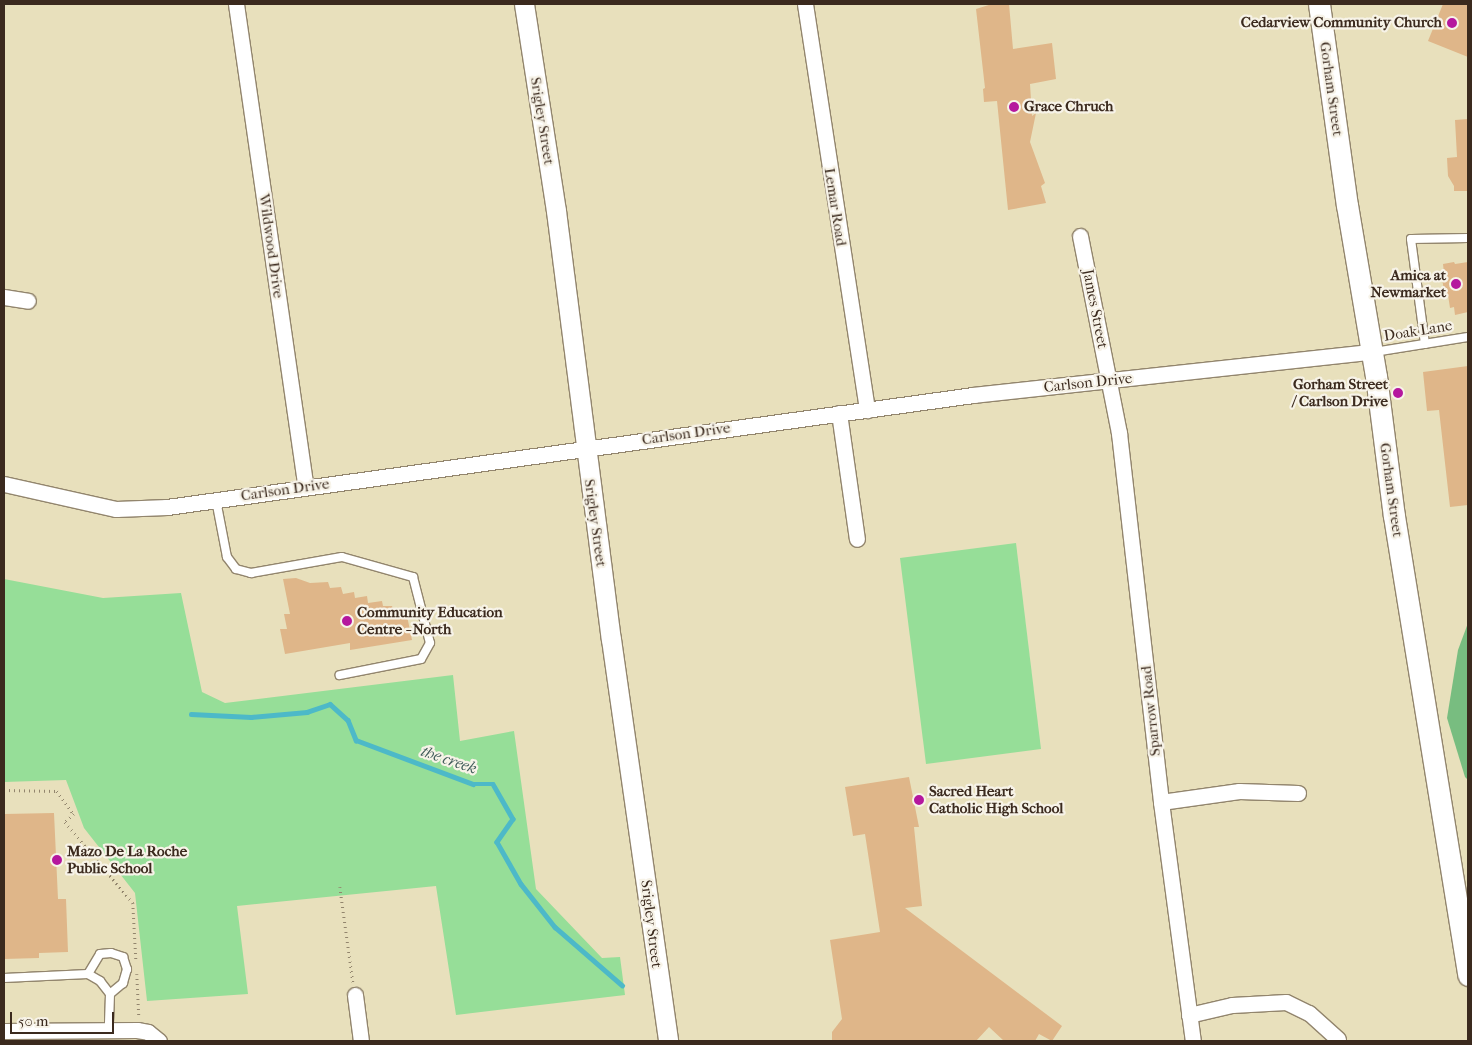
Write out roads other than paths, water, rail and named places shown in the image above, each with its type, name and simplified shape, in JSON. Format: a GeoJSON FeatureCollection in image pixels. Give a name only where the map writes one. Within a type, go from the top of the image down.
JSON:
{"type":"FeatureCollection","features":[{"type":"Feature","properties":{"kind":"main road","name":"Gorham Street"},"geometry":{"type":"LineString","coordinates":[[1319,4],[1347,205],[1372,352],[1394,516],[1464,908],[1468,975]]}},
{"type":"Feature","properties":{"kind":"street","name":"Wildwood Drive"},"geometry":{"type":"LineString","coordinates":[[236,4],[306,488]]}},
{"type":"Feature","properties":{"kind":"street","name":"Srigley Street"},"geometry":{"type":"LineString","coordinates":[[524,4],[556,211],[585,448],[668,1041]]}},
{"type":"Feature","properties":{"kind":"street","name":"Lemar Road"},"geometry":{"type":"LineString","coordinates":[[805,4],[867,410]]}},
{"type":"Feature","properties":{"kind":"street","name":"James Street"},"geometry":{"type":"LineString","coordinates":[[1080,236],[1109,381]]}},
{"type":"Feature","properties":{"kind":"street"},"geometry":{"type":"LineString","coordinates":[[4,297],[28,301]]}},
{"type":"Feature","properties":{"kind":"street","name":"Carlson Drive"},"geometry":{"type":"LineString","coordinates":[[4,484],[116,509],[167,507],[973,395],[1372,352]]}},
{"type":"Feature","properties":{"kind":"street","name":"Sparrow Road"},"geometry":{"type":"LineString","coordinates":[[1109,381],[1129,507],[1161,802],[1193,1041]]}},
{"type":"Feature","properties":{"kind":"street"},"geometry":{"type":"LineString","coordinates":[[839,413],[857,539]]}},
{"type":"Feature","properties":{"kind":"street"},"geometry":{"type":"LineString","coordinates":[[1161,802],[1239,791],[1298,793]]}},
{"type":"Feature","properties":{"kind":"street"},"geometry":{"type":"LineString","coordinates":[[355,995],[361,1041]]}},
{"type":"Feature","properties":{"kind":"street"},"geometry":{"type":"LineString","coordinates":[[1189,1015],[1232,1005],[1286,1002],[1309,1013],[1338,1039]]}},
{"type":"Feature","properties":{"kind":"street"},"geometry":{"type":"LineString","coordinates":[[4,1031],[138,1030],[148,1032],[159,1041]]}},
{"type":"Feature","properties":{"kind":"lane"},"geometry":{"type":"LineString","coordinates":[[1425,344],[1411,239],[1468,238]]}},
{"type":"Feature","properties":{"kind":"lane","name":"Doak Lane"},"geometry":{"type":"LineString","coordinates":[[1372,352],[1468,337]]}},
{"type":"Feature","properties":{"kind":"lane"},"geometry":{"type":"LineString","coordinates":[[216,500],[227,557],[236,569],[251,573],[342,557],[413,577],[430,643],[421,659],[340,675]]}},
{"type":"Feature","properties":{"kind":"lane"},"geometry":{"type":"LineString","coordinates":[[88,974],[100,954],[111,953],[123,957],[127,969],[123,983],[110,994]]}},
{"type":"Feature","properties":{"kind":"lane"},"geometry":{"type":"LineString","coordinates":[[4,978],[88,974],[100,981],[110,994],[109,1030]]}},
{"type":"Feature","properties":{"kind":"waterway","name":"the creek"},"geometry":{"type":"LineString","coordinates":[[191,714],[251,717],[307,712],[330,704],[348,720],[356,740],[473,784],[493,784],[513,819],[497,842],[521,884],[555,927],[622,985]]}},
{"type":"Feature","properties":{"kind":"place","name":"Cedarview Community Church"},"geometry":{"type":"Point","coordinates":[1452,23]}},
{"type":"Feature","properties":{"kind":"place","name":"Grace Chruch"},"geometry":{"type":"Point","coordinates":[1014,107]}},
{"type":"Feature","properties":{"kind":"place","name":"Amica at Newmarket"},"geometry":{"type":"Point","coordinates":[1456,284]}},
{"type":"Feature","properties":{"kind":"place","name":"Gorham Street / Carlson Drive"},"geometry":{"type":"Point","coordinates":[1398,393]}},
{"type":"Feature","properties":{"kind":"place","name":"Community Education Centre - North"},"geometry":{"type":"Point","coordinates":[347,621]}},
{"type":"Feature","properties":{"kind":"place","name":"Sacred Heart Catholic High School"},"geometry":{"type":"Point","coordinates":[919,800]}},
{"type":"Feature","properties":{"kind":"place","name":"Mazo De La Roche Public School"},"geometry":{"type":"Point","coordinates":[57,860]}}]}
